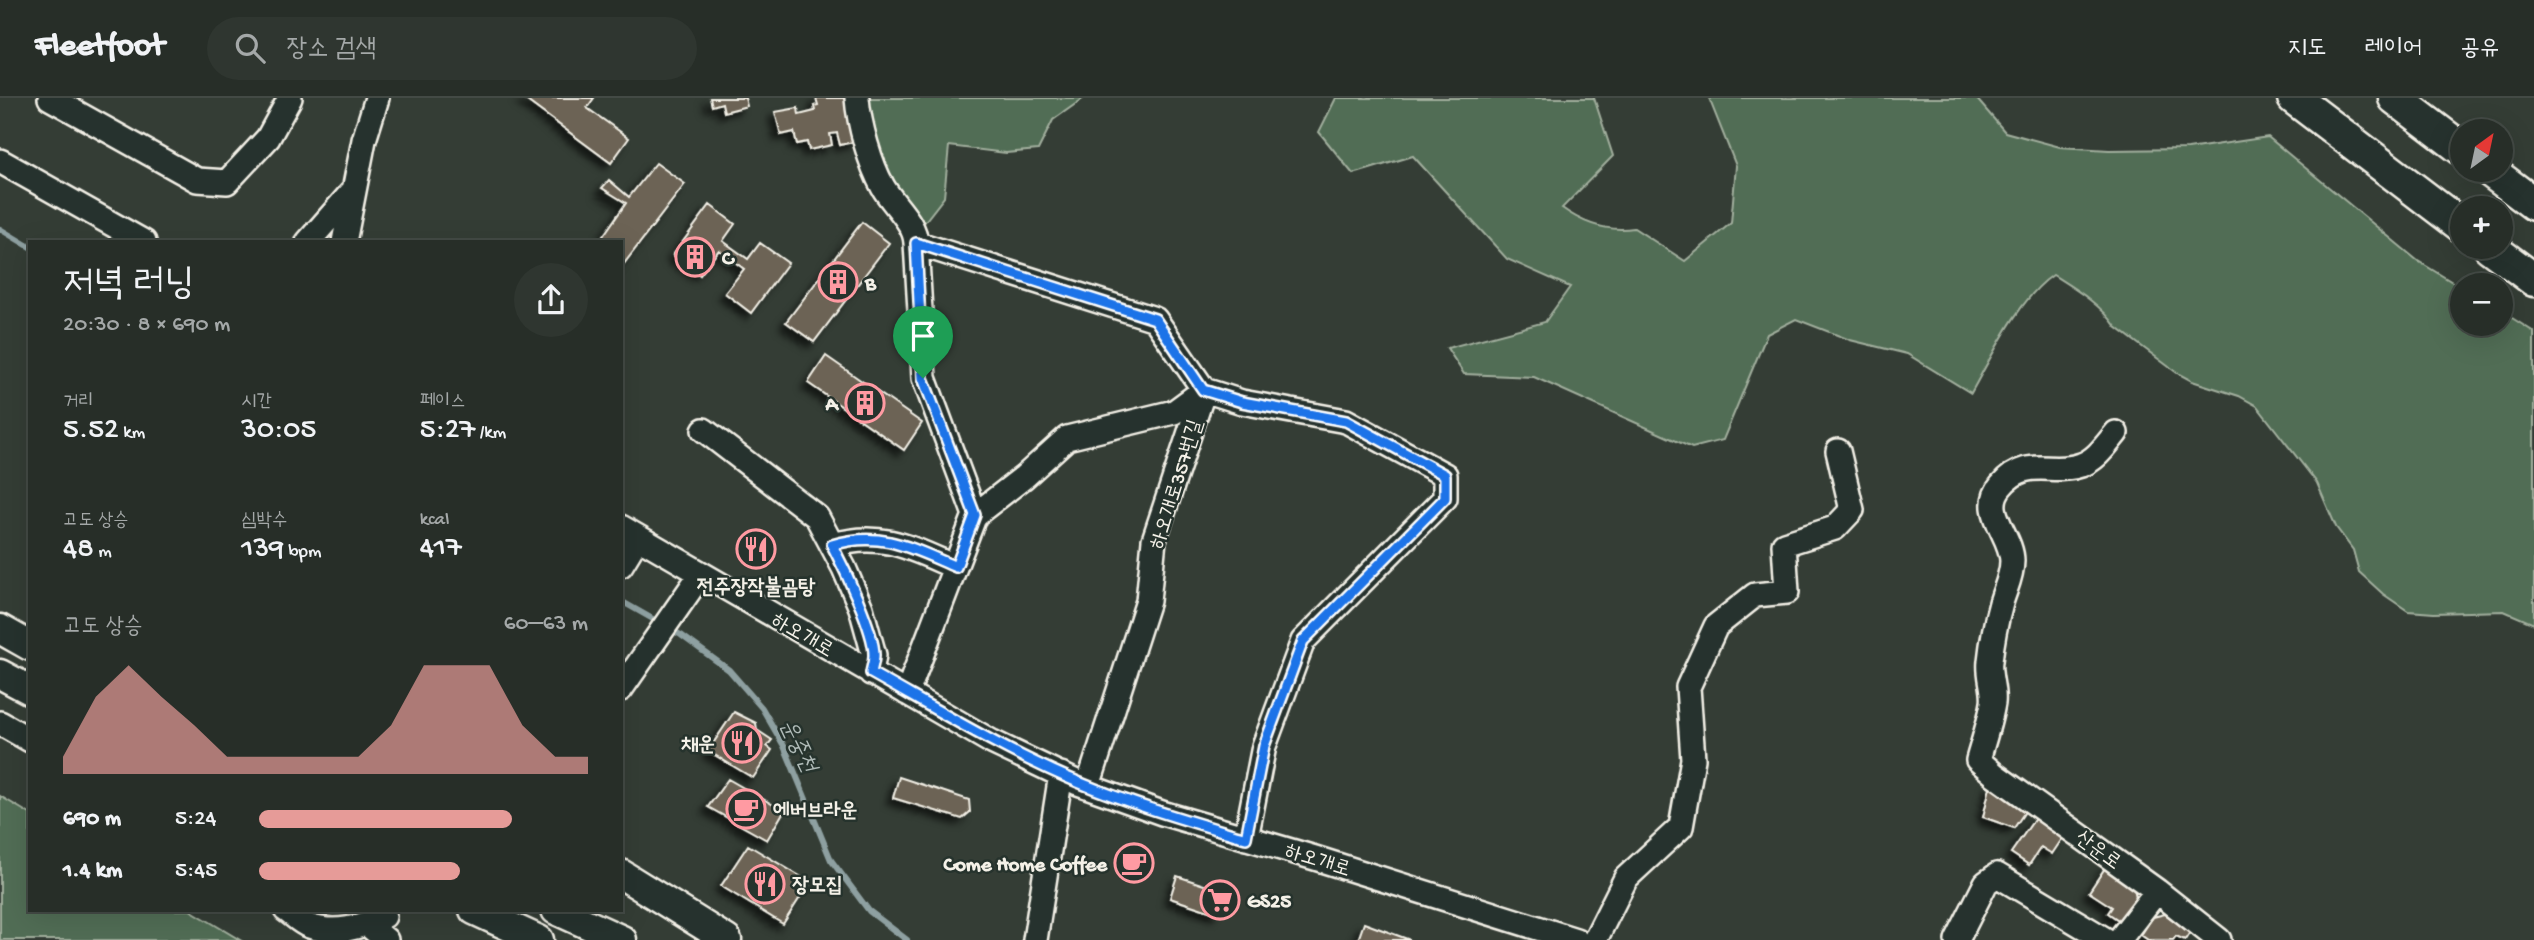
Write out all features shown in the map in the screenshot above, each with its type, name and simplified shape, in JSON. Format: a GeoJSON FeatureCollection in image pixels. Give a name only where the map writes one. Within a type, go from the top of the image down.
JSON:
{"type":"FeatureCollection","features":[{"type":"Feature","properties":{"kind":"highway"},"geometry":{"type":"LineString","coordinates":[[2294,98],[2450,217]]}},
{"type":"Feature","properties":{"kind":"highway"},"geometry":{"type":"LineString","coordinates":[[2395,98],[2450,140]]}},
{"type":"Feature","properties":{"kind":"highway"},"geometry":{"type":"LineString","coordinates":[[2506,182],[2534,204]]}},
{"type":"Feature","properties":{"kind":"highway"},"geometry":{"type":"LineString","coordinates":[[2506,259],[2534,280]]}},
{"type":"Feature","properties":{"kind":"main road"},"geometry":{"type":"LineString","coordinates":[[0,616],[28,629]]}},
{"type":"Feature","properties":{"kind":"main road"},"geometry":{"type":"LineString","coordinates":[[0,629],[28,645]]}},
{"type":"Feature","properties":{"kind":"main road"},"geometry":{"type":"LineString","coordinates":[[0,674],[28,689]]}},
{"type":"Feature","properties":{"kind":"main road"},"geometry":{"type":"LineString","coordinates":[[623,875],[727,940]]}},
{"type":"Feature","properties":{"kind":"main road"},"geometry":{"type":"LineString","coordinates":[[478,912],[539,940]]}},
{"type":"Feature","properties":{"kind":"main road"},"geometry":{"type":"LineString","coordinates":[[560,912],[622,940]]}},
{"type":"Feature","properties":{"kind":"street"},"geometry":{"type":"LineString","coordinates":[[50,98],[197,180],[227,183],[268,138],[290,98]]}},
{"type":"Feature","properties":{"kind":"street"},"geometry":{"type":"LineString","coordinates":[[344,240],[364,140],[377,98]]}},
{"type":"Feature","properties":{"kind":"street"},"geometry":{"type":"LineString","coordinates":[[857,98],[859,122],[883,186],[916,233],[923,378],[975,515]]}},
{"type":"Feature","properties":{"kind":"street"},"geometry":{"type":"LineString","coordinates":[[0,161],[140,240]]}},
{"type":"Feature","properties":{"kind":"street"},"geometry":{"type":"LineString","coordinates":[[310,240],[354,189]]}},
{"type":"Feature","properties":{"kind":"street"},"geometry":{"type":"LineString","coordinates":[[321,240],[354,189]]}},
{"type":"Feature","properties":{"kind":"street"},"geometry":{"type":"LineString","coordinates":[[907,693],[975,515],[1024,478],[1067,438],[1174,412],[1203,390],[1155,319],[916,243]]}},
{"type":"Feature","properties":{"kind":"street","name":"하오개로357번길"},"geometry":{"type":"LineString","coordinates":[[1088,786],[1148,601],[1154,540],[1203,390],[1242,402],[1346,421],[1445,475],[1445,498],[1303,641],[1264,746],[1246,838]]}},
{"type":"Feature","properties":{"kind":"street"},"geometry":{"type":"LineString","coordinates":[[704,430],[817,517],[853,588],[874,655],[871,673]]}},
{"type":"Feature","properties":{"kind":"street","name":"산운로"},"geometry":{"type":"LineString","coordinates":[[2116,433],[2092,459],[2080,466],[2022,470],[1999,488],[1993,501],[1995,514],[2012,558],[1989,662],[1994,701],[1978,760],[2157,891],[2219,940]]}},
{"type":"Feature","properties":{"kind":"street"},"geometry":{"type":"LineString","coordinates":[[1595,940],[1626,878],[1681,827],[1693,760],[1688,687],[1716,626],[1755,596],[1787,592],[1784,544],[1835,527],[1852,510],[1838,451]]}},
{"type":"Feature","properties":{"kind":"street"},"geometry":{"type":"LineString","coordinates":[[623,512],[701,574],[623,686]]}},
{"type":"Feature","properties":{"kind":"street"},"geometry":{"type":"LineString","coordinates":[[623,558],[630,532]]}},
{"type":"Feature","properties":{"kind":"street","name":"하오개로"},"geometry":{"type":"LineString","coordinates":[[630,532],[992,742],[1088,786],[1162,813],[1576,940]]}},
{"type":"Feature","properties":{"kind":"street"},"geometry":{"type":"LineString","coordinates":[[832,545],[868,538],[889,541],[956,567]]}},
{"type":"Feature","properties":{"kind":"street"},"geometry":{"type":"LineString","coordinates":[[0,723],[28,739]]}},
{"type":"Feature","properties":{"kind":"street"},"geometry":{"type":"LineString","coordinates":[[1035,940],[1061,774]]}},
{"type":"Feature","properties":{"kind":"street"},"geometry":{"type":"LineString","coordinates":[[1957,940],[1986,883],[1997,875],[2106,940]]}},
{"type":"Feature","properties":{"kind":"street"},"geometry":{"type":"LineString","coordinates":[[2119,940],[2157,891]]}},
{"type":"Feature","properties":{"kind":"street"},"geometry":{"type":"LineString","coordinates":[[289,912],[308,926],[346,930],[375,920],[386,940]]}},
{"type":"Feature","properties":{"kind":"green space"},"geometry":{"type":"Polygon","coordinates":[[[857,98],[1084,98],[1053,120],[1038,150],[1006,153],[949,146],[944,197],[916,233],[883,186],[857,98]]]}},
{"type":"Feature","properties":{"kind":"green space"},"geometry":{"type":"Polygon","coordinates":[[[1336,98],[1594,98],[1613,156],[1562,208],[1596,226],[1634,228],[1685,261],[1731,223],[1736,166],[1709,98],[1976,98],[2005,132],[2060,147],[2109,150],[2188,149],[2268,137],[2418,261],[2450,281],[2450,336],[2513,336],[2513,319],[2534,332],[2534,624],[2504,611],[2408,611],[2383,594],[2359,572],[2353,550],[2336,527],[2317,483],[2257,406],[2239,396],[2192,381],[2177,373],[2116,327],[2088,298],[2053,275],[2018,313],[1971,393],[1907,354],[1850,340],[1796,319],[1767,334],[1723,440],[1692,448],[1534,377],[1464,374],[1447,348],[1545,322],[1570,287],[1507,259],[1413,156],[1353,174],[1319,132],[1336,98]]]}},
{"type":"Feature","properties":{"kind":"green space"},"geometry":{"type":"Polygon","coordinates":[[[0,796],[28,813],[28,912],[193,912],[240,940],[0,940],[0,796]]]}},
{"type":"Feature","properties":{"kind":"building"},"geometry":{"type":"Polygon","coordinates":[[[523,98],[594,98],[587,108],[629,138],[611,163],[523,98]]]}},
{"type":"Feature","properties":{"kind":"building"},"geometry":{"type":"Polygon","coordinates":[[[710,98],[745,98],[747,106],[724,112],[722,103],[712,106],[710,98]]]}},
{"type":"Feature","properties":{"kind":"building"},"geometry":{"type":"Polygon","coordinates":[[[816,98],[847,98],[857,141],[840,145],[837,133],[830,134],[832,145],[809,150],[807,142],[797,144],[794,132],[781,135],[775,112],[798,108],[799,115],[815,111],[814,106],[818,105],[816,98]]]}},
{"type":"Feature","properties":{"kind":"building"},"geometry":{"type":"Polygon","coordinates":[[[656,163],[685,184],[623,265],[623,240],[600,240],[626,203],[602,188],[609,180],[629,197],[656,163]]]}},
{"type":"Feature","properties":{"kind":"building","name":"C"},"geometry":{"type":"Polygon","coordinates":[[[710,205],[735,224],[723,241],[748,259],[760,243],[788,263],[751,313],[725,293],[744,269],[719,250],[700,275],[673,255],[710,205]]]}},
{"type":"Feature","properties":{"kind":"building","name":"B"},"geometry":{"type":"Polygon","coordinates":[[[862,222],[889,243],[814,342],[786,322],[862,222]]]}},
{"type":"Feature","properties":{"kind":"building","name":"A"},"geometry":{"type":"Polygon","coordinates":[[[826,356],[922,423],[904,450],[808,383],[826,356]]]}},
{"type":"Feature","properties":{"kind":"building","name":"채운"},"geometry":{"type":"Polygon","coordinates":[[[734,712],[756,723],[757,730],[772,740],[767,746],[772,750],[753,778],[708,751],[734,712]]]}},
{"type":"Feature","properties":{"kind":"building"},"geometry":{"type":"Polygon","coordinates":[[[899,777],[969,800],[970,812],[962,819],[893,798],[899,777]]]}},
{"type":"Feature","properties":{"kind":"building","name":"에버브라운"},"geometry":{"type":"Polygon","coordinates":[[[728,779],[784,811],[767,840],[708,807],[728,779]]]}},
{"type":"Feature","properties":{"kind":"building"},"geometry":{"type":"Polygon","coordinates":[[[1991,783],[2028,807],[2014,828],[1983,817],[1991,783]]]}},
{"type":"Feature","properties":{"kind":"building"},"geometry":{"type":"Polygon","coordinates":[[[2036,817],[2064,836],[2052,854],[2041,847],[2029,865],[2011,853],[2036,817]]]}},
{"type":"Feature","properties":{"kind":"building","name":"장모집"},"geometry":{"type":"Polygon","coordinates":[[[748,845],[810,882],[783,924],[721,886],[748,845]]]}},
{"type":"Feature","properties":{"kind":"building"},"geometry":{"type":"Polygon","coordinates":[[[2107,865],[2133,883],[2137,902],[2123,923],[2108,913],[2112,907],[2089,892],[2107,865]]]}},
{"type":"Feature","properties":{"kind":"building"},"geometry":{"type":"Polygon","coordinates":[[[1177,876],[1225,892],[1218,914],[1170,898],[1177,876]]]}},
{"type":"Feature","properties":{"kind":"building"},"geometry":{"type":"Polygon","coordinates":[[[2165,914],[2190,932],[2185,940],[2176,936],[2173,940],[2148,940],[2141,935],[2153,917],[2165,914]]]}},
{"type":"Feature","properties":{"kind":"building"},"geometry":{"type":"Polygon","coordinates":[[[1364,923],[1410,940],[1358,940],[1364,923]]]}},
{"type":"Feature","properties":{"kind":"waterway","name":"운중천"},"geometry":{"type":"LineString","coordinates":[[0,229],[28,246]]}},
{"type":"Feature","properties":{"kind":"waterway","name":"운중천"},"geometry":{"type":"LineString","coordinates":[[623,602],[681,635],[729,670],[762,708],[784,746],[831,860],[869,911],[907,940]]}},
{"type":"Feature","properties":{"kind":"place","name":"C"},"geometry":{"type":"Point","coordinates":[695,257]}},
{"type":"Feature","properties":{"kind":"place","name":"B"},"geometry":{"type":"Point","coordinates":[838,282]}},
{"type":"Feature","properties":{"kind":"place","name":"A"},"geometry":{"type":"Point","coordinates":[865,403]}},
{"type":"Feature","properties":{"kind":"place","name":"전주장작불곰탕"},"geometry":{"type":"Point","coordinates":[756,549]}},
{"type":"Feature","properties":{"kind":"place","name":"채운"},"geometry":{"type":"Point","coordinates":[742,743]}},
{"type":"Feature","properties":{"kind":"place","name":"에버브라운"},"geometry":{"type":"Point","coordinates":[746,809]}},
{"type":"Feature","properties":{"kind":"place","name":"Come Home Coffee"},"geometry":{"type":"Point","coordinates":[1134,863]}},
{"type":"Feature","properties":{"kind":"place","name":"장모집"},"geometry":{"type":"Point","coordinates":[765,884]}},
{"type":"Feature","properties":{"kind":"place","name":"GS25"},"geometry":{"type":"Point","coordinates":[1220,900]}},
{"type":"Feature","properties":{"kind":"route"},"geometry":{"type":"LineString","coordinates":[[916,243],[1155,319],[1203,390],[1242,402],[1346,421],[1445,475],[1445,498],[1303,641],[1264,746],[1246,838],[1162,813],[1079,783],[992,742],[871,673],[874,655],[861,608],[832,545],[868,538],[889,541],[956,567],[975,515],[923,378],[916,243]]}}]}
